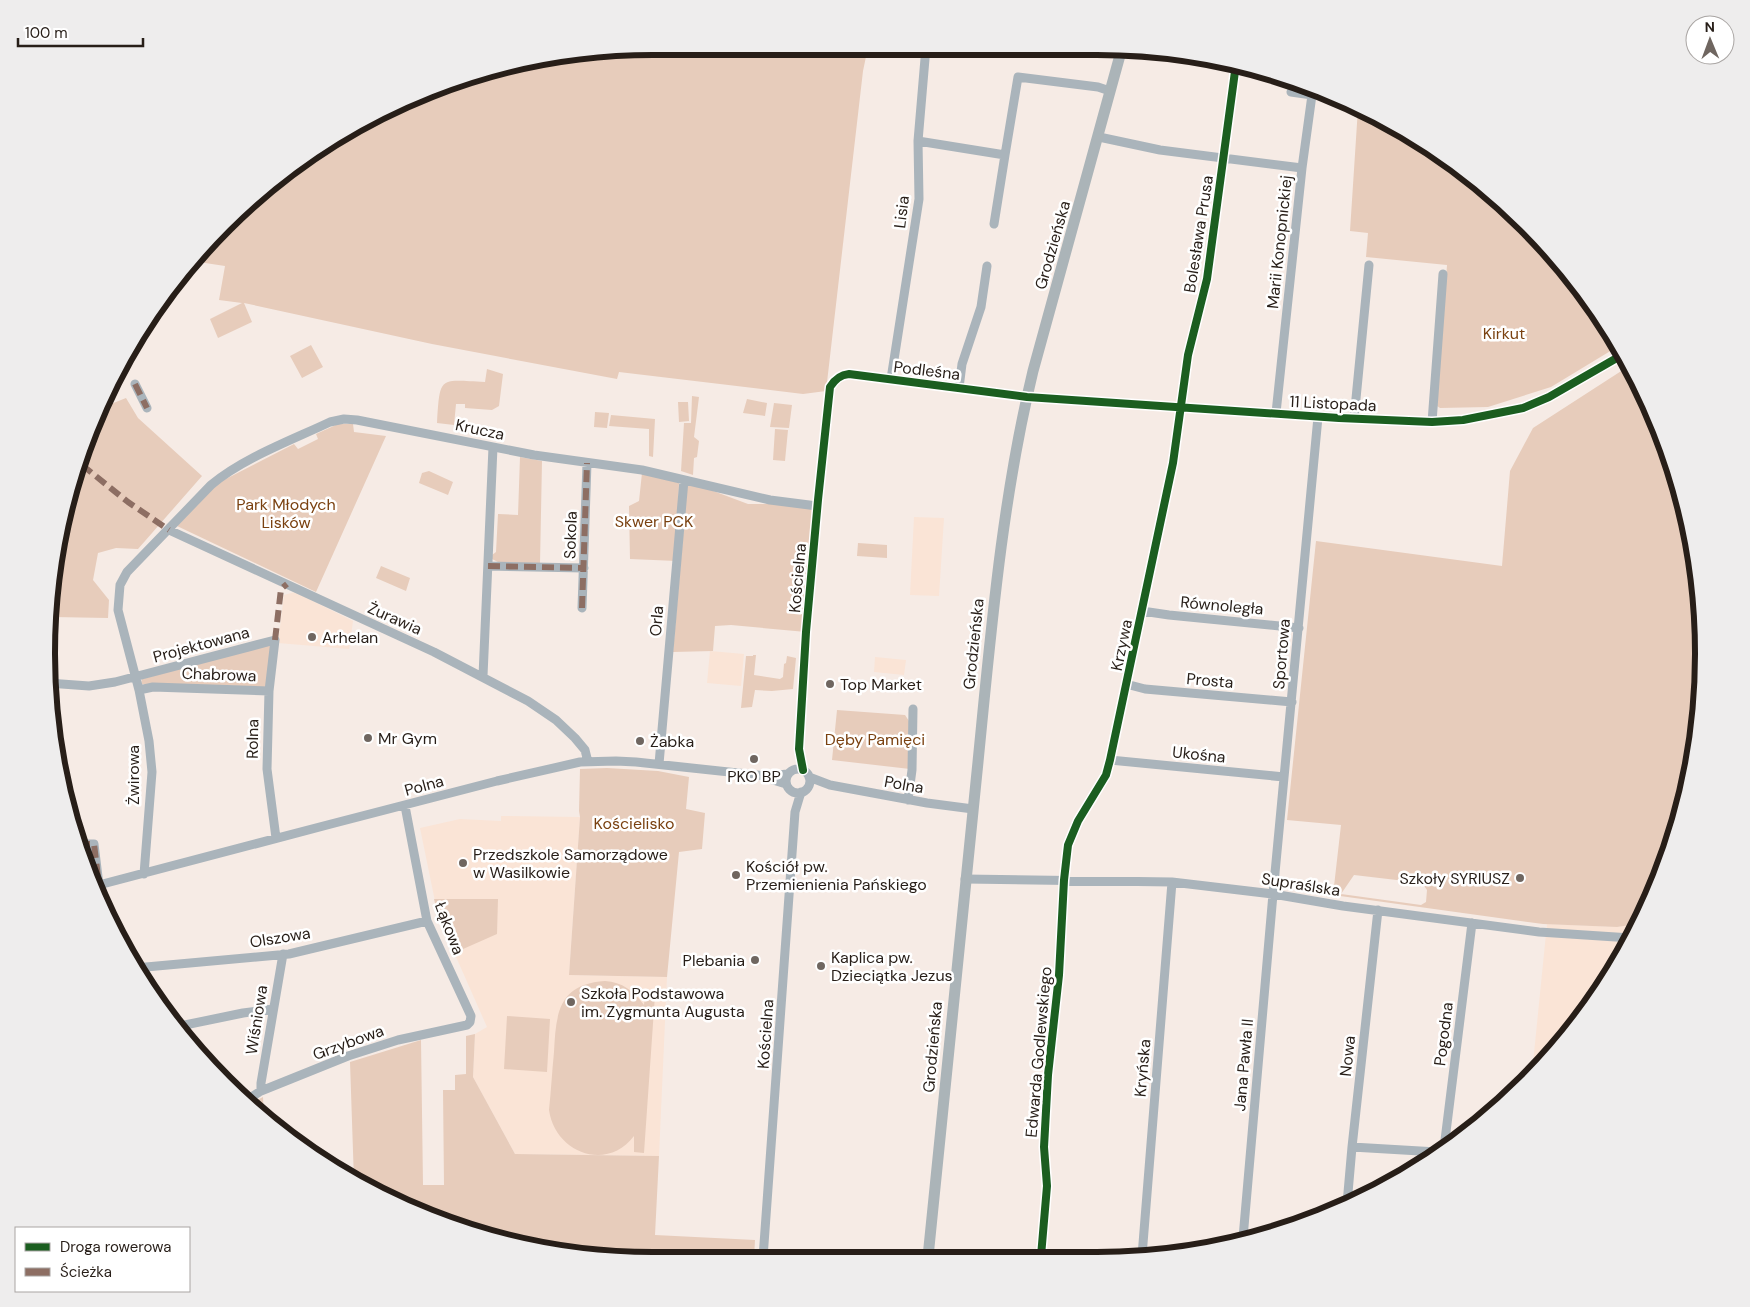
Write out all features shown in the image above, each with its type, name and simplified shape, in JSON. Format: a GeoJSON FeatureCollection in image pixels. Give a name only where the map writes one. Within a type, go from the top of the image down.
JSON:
{"type":"FeatureCollection","features":[{"type":"Feature","properties":{"kind":"main road","name":"Grodzieńska"},"geometry":{"type":"LineString","coordinates":[[928,1252],[994,602],[1011,481],[1027,397],[1120,56]]}},
{"type":"Feature","properties":{"kind":"street","name":"Lisia"},"geometry":{"type":"LineString","coordinates":[[891,379],[919,199],[918,141],[925,55]]}},
{"type":"Feature","properties":{"kind":"street","name":"Bolesława Prusa"},"geometry":{"type":"LineString","coordinates":[[1180,407],[1188,355],[1207,279],[1235,72]]}},
{"type":"Feature","properties":{"kind":"street"},"geometry":{"type":"LineString","coordinates":[[994,224],[1018,77],[1098,87],[1110,91]]}},
{"type":"Feature","properties":{"kind":"street","name":"Marii Konopnickiej"},"geometry":{"type":"LineString","coordinates":[[1291,92],[1309,95]]}},
{"type":"Feature","properties":{"kind":"street","name":"Marii Konopnickiej"},"geometry":{"type":"LineString","coordinates":[[1276,413],[1302,168],[1312,96]]}},
{"type":"Feature","properties":{"kind":"street"},"geometry":{"type":"LineString","coordinates":[[1099,137],[1160,150],[1302,168]]}},
{"type":"Feature","properties":{"kind":"street"},"geometry":{"type":"LineString","coordinates":[[918,141],[1005,155]]}},
{"type":"Feature","properties":{"kind":"street"},"geometry":{"type":"LineString","coordinates":[[1354,419],[1368,265]]}},
{"type":"Feature","properties":{"kind":"street"},"geometry":{"type":"LineString","coordinates":[[959,388],[962,364],[981,307],[987,266]]}},
{"type":"Feature","properties":{"kind":"street"},"geometry":{"type":"LineString","coordinates":[[1432,422],[1443,274]]}},
{"type":"Feature","properties":{"kind":"street","name":"11 Listopada"},"geometry":{"type":"LineString","coordinates":[[1027,397],[1354,419],[1432,422],[1463,420],[1523,408],[1549,397],[1617,358]]}},
{"type":"Feature","properties":{"kind":"street","name":"Podleśna"},"geometry":{"type":"LineString","coordinates":[[830,387],[837,378],[849,374],[1027,397]]}},
{"type":"Feature","properties":{"kind":"street"},"geometry":{"type":"LineString","coordinates":[[135,384],[147,408]]}},
{"type":"Feature","properties":{"kind":"street","name":"Kościelna"},"geometry":{"type":"LineString","coordinates":[[763,1252],[797,788],[791,772],[799,749],[807,624],[830,387]]}},
{"type":"Feature","properties":{"kind":"street","name":"Krzywa"},"geometry":{"type":"LineString","coordinates":[[1064,880],[1068,845],[1078,821],[1106,775],[1110,760],[1173,463],[1180,407]]}},
{"type":"Feature","properties":{"kind":"street","name":"Sportowa"},"geometry":{"type":"LineString","coordinates":[[1273,894],[1318,417]]}},
{"type":"Feature","properties":{"kind":"street","name":"Krucza"},"geometry":{"type":"LineString","coordinates":[[168,530],[220,478],[272,450],[337,420],[357,420],[493,447],[642,470],[770,500],[818,506]]}},
{"type":"Feature","properties":{"kind":"street"},"geometry":{"type":"LineString","coordinates":[[483,676],[493,447]]}},
{"type":"Feature","properties":{"kind":"street","name":"Sokola"},"geometry":{"type":"LineString","coordinates":[[582,608],[587,463]]}},
{"type":"Feature","properties":{"kind":"street","name":"Orla"},"geometry":{"type":"LineString","coordinates":[[658,764],[684,480]]}},
{"type":"Feature","properties":{"kind":"street","name":"Żurawia"},"geometry":{"type":"LineString","coordinates":[[168,530],[483,676],[528,701],[556,720],[581,744],[585,750],[588,762]]}},
{"type":"Feature","properties":{"kind":"street","name":"Żwirowa"},"geometry":{"type":"LineString","coordinates":[[144,874],[152,772],[149,742],[139,690],[118,610],[120,585],[127,572],[168,530]]}},
{"type":"Feature","properties":{"kind":"street"},"geometry":{"type":"LineString","coordinates":[[488,566],[584,568]]}},
{"type":"Feature","properties":{"kind":"street","name":"Równoległa"},"geometry":{"type":"LineString","coordinates":[[1142,611],[1299,628]]}},
{"type":"Feature","properties":{"kind":"street","name":"Projektowana"},"geometry":{"type":"LineString","coordinates":[[135,676],[275,640]]}},
{"type":"Feature","properties":{"kind":"street","name":"Rolna"},"geometry":{"type":"LineString","coordinates":[[275,640],[269,690],[267,769],[276,838]]}},
{"type":"Feature","properties":{"kind":"street"},"geometry":{"type":"LineString","coordinates":[[56,684],[89,686],[115,682],[135,676]]}},
{"type":"Feature","properties":{"kind":"street","name":"Prosta"},"geometry":{"type":"LineString","coordinates":[[1126,684],[1146,689],[1292,702]]}},
{"type":"Feature","properties":{"kind":"street","name":"Chabrowa"},"geometry":{"type":"LineString","coordinates":[[139,690],[153,687],[269,690]]}},
{"type":"Feature","properties":{"kind":"street"},"geometry":{"type":"LineString","coordinates":[[908,800],[912,770],[913,709]]}},
{"type":"Feature","properties":{"kind":"street","name":"Kościelna"},"geometry":{"type":"LineString","coordinates":[[797,788],[806,774],[799,749]]}},
{"type":"Feature","properties":{"kind":"street","name":"Polna"},"geometry":{"type":"LineString","coordinates":[[102,885],[532,773],[588,762],[616,760],[766,776],[791,772],[806,774],[830,785],[908,800],[973,809]]}},
{"type":"Feature","properties":{"kind":"street","name":"Ukośna"},"geometry":{"type":"LineString","coordinates":[[1110,760],[1284,778]]}},
{"type":"Feature","properties":{"kind":"street","name":"Polna"},"geometry":{"type":"LineString","coordinates":[[766,776],[797,788],[820,788],[830,785]]}},
{"type":"Feature","properties":{"kind":"street","name":"Łąkowa"},"geometry":{"type":"LineString","coordinates":[[405,806],[427,921],[471,1016],[471,1020],[467,1025]]}},
{"type":"Feature","properties":{"kind":"street"},"geometry":{"type":"LineString","coordinates":[[86,844],[94,844],[96,869]]}},
{"type":"Feature","properties":{"kind":"street","name":"Supraślska"},"geometry":{"type":"LineString","coordinates":[[965,879],[1172,882],[1273,894],[1539,932],[1623,937]]}},
{"type":"Feature","properties":{"kind":"street","name":"Edwarda Godlewskiego"},"geometry":{"type":"LineString","coordinates":[[1041,1252],[1047,1186],[1044,1147],[1048,1075],[1059,975],[1064,880]]}},
{"type":"Feature","properties":{"kind":"street","name":"Kryńska"},"geometry":{"type":"LineString","coordinates":[[1142,1250],[1172,882]]}},
{"type":"Feature","properties":{"kind":"street","name":"Jana Pawła II"},"geometry":{"type":"LineString","coordinates":[[1243,1234],[1273,894]]}},
{"type":"Feature","properties":{"kind":"street","name":"Nowa"},"geometry":{"type":"LineString","coordinates":[[1348,1196],[1378,910]]}},
{"type":"Feature","properties":{"kind":"street","name":"Olszowa"},"geometry":{"type":"LineString","coordinates":[[144,967],[283,954],[427,921]]}},
{"type":"Feature","properties":{"kind":"street","name":"Pogodna"},"geometry":{"type":"LineString","coordinates":[[1445,1139],[1472,923]]}},
{"type":"Feature","properties":{"kind":"street","name":"Wiśniowa"},"geometry":{"type":"LineString","coordinates":[[261,1091],[283,954]]}},
{"type":"Feature","properties":{"kind":"street"},"geometry":{"type":"LineString","coordinates":[[185,1025],[243,1013],[274,1009]]}},
{"type":"Feature","properties":{"kind":"street","name":"Grzybowa"},"geometry":{"type":"LineString","coordinates":[[252,1096],[348,1056],[398,1040],[467,1025]]}},
{"type":"Feature","properties":{"kind":"street"},"geometry":{"type":"LineString","coordinates":[[1352,1146],[1428,1151]]}},
{"type":"Feature","properties":{"kind":"shaded area"},"geometry":{"type":"Polygon","coordinates":[[[914,517],[944,518],[939,596],[910,595],[914,517]]]}},
{"type":"Feature","properties":{"kind":"shaded area"},"geometry":{"type":"Polygon","coordinates":[[[295,592],[353,621],[349,649],[278,643],[284,595],[295,592]]]}},
{"type":"Feature","properties":{"kind":"shaded area"},"geometry":{"type":"Polygon","coordinates":[[[710,651],[744,654],[741,686],[707,683],[710,651]]]}},
{"type":"Feature","properties":{"kind":"shaded area"},"geometry":{"type":"Polygon","coordinates":[[[875,657],[906,660],[904,675],[874,672],[875,657]]]}},
{"type":"Feature","properties":{"kind":"shaded area","name":"Szkoła Podstawowa im. Zygmunta Augusta"},"geometry":{"type":"Polygon","coordinates":[[[501,816],[580,817],[569,975],[667,977],[659,1156],[515,1154],[473,1077],[475,1034],[487,1027],[438,916],[420,828],[460,819],[501,821],[501,816]]]}},
{"type":"Feature","properties":{"kind":"shaded area"},"geometry":{"type":"Polygon","coordinates":[[[1547,924],[1617,927],[1629,925],[1615,953],[1594,986],[1571,1018],[1533,1062],[1547,924]]]}},
{"type":"Feature","properties":{"kind":"green space"},"geometry":{"type":"Polygon","coordinates":[[[866,55],[826,391],[803,394],[619,372],[617,379],[432,344],[244,303],[252,322],[218,338],[210,319],[242,303],[219,300],[225,266],[201,262],[230,230],[289,179],[354,135],[424,101],[461,87],[499,75],[537,67],[575,60],[614,56],[866,55]]]}},
{"type":"Feature","properties":{"kind":"green space","name":"Kirkut"},"geometry":{"type":"Polygon","coordinates":[[[1358,115],[1396,135],[1429,156],[1461,179],[1520,230],[1571,289],[1612,350],[1551,387],[1488,407],[1440,408],[1437,406],[1447,265],[1366,257],[1368,233],[1350,231],[1358,115]]]}},
{"type":"Feature","properties":{"kind":"green space"},"geometry":{"type":"Polygon","coordinates":[[[311,345],[323,367],[302,378],[290,356],[311,345]]]}},
{"type":"Feature","properties":{"kind":"green space"},"geometry":{"type":"Polygon","coordinates":[[[487,369],[503,374],[499,406],[492,410],[465,408],[465,404],[456,404],[454,425],[437,423],[441,388],[450,381],[485,382],[487,369]]]}},
{"type":"Feature","properties":{"kind":"green space"},"geometry":{"type":"Polygon","coordinates":[[[1623,370],[1649,424],[1675,499],[1690,575],[1694,614],[1694,693],[1690,732],[1675,808],[1649,883],[1629,925],[1617,927],[1543,924],[1333,895],[1341,825],[1287,820],[1316,541],[1502,566],[1510,471],[1533,428],[1623,370]],[[1354,875],[1341,894],[1421,905],[1426,902],[1427,890],[1422,883],[1354,875]]]}},
{"type":"Feature","properties":{"kind":"green space"},"geometry":{"type":"Polygon","coordinates":[[[692,396],[699,397],[694,437],[699,441],[697,457],[694,458],[693,475],[681,471],[684,423],[691,423],[692,396]]]}},
{"type":"Feature","properties":{"kind":"green space"},"geometry":{"type":"Polygon","coordinates":[[[126,398],[138,418],[202,476],[138,549],[116,548],[98,553],[93,580],[109,600],[108,618],[56,617],[60,575],[75,499],[87,461],[110,404],[126,398]]]}},
{"type":"Feature","properties":{"kind":"green space"},"geometry":{"type":"Polygon","coordinates":[[[747,399],[767,403],[765,416],[743,413],[747,399]]]}},
{"type":"Feature","properties":{"kind":"green space"},"geometry":{"type":"Polygon","coordinates":[[[678,402],[688,402],[689,421],[679,422],[678,402]]]}},
{"type":"Feature","properties":{"kind":"green space"},"geometry":{"type":"Polygon","coordinates":[[[774,403],[792,405],[789,428],[770,427],[774,403]]]}},
{"type":"Feature","properties":{"kind":"green space"},"geometry":{"type":"Polygon","coordinates":[[[595,412],[609,413],[607,428],[594,427],[595,412]]]}},
{"type":"Feature","properties":{"kind":"green space"},"geometry":{"type":"Polygon","coordinates":[[[611,415],[655,419],[653,457],[649,456],[649,429],[609,426],[611,415]]]}},
{"type":"Feature","properties":{"kind":"green space","name":"Park Młodych Lisków"},"geometry":{"type":"Polygon","coordinates":[[[338,424],[353,424],[354,432],[386,436],[316,592],[177,526],[218,483],[294,444],[298,449],[318,439],[316,434],[338,424]]]}},
{"type":"Feature","properties":{"kind":"green space"},"geometry":{"type":"Polygon","coordinates":[[[775,429],[788,430],[785,461],[773,460],[775,429]]]}},
{"type":"Feature","properties":{"kind":"green space"},"geometry":{"type":"Polygon","coordinates":[[[520,457],[542,461],[540,564],[498,562],[492,559],[492,555],[496,552],[498,514],[518,515],[520,457]]]}},
{"type":"Feature","properties":{"kind":"green space"},"geometry":{"type":"Polygon","coordinates":[[[429,471],[453,482],[448,495],[419,483],[422,473],[429,471]]]}},
{"type":"Feature","properties":{"kind":"green space","name":"Skwer PCK"},"geometry":{"type":"Polygon","coordinates":[[[642,473],[679,483],[677,561],[630,559],[629,506],[639,501],[642,473]]]}},
{"type":"Feature","properties":{"kind":"green space"},"geometry":{"type":"Polygon","coordinates":[[[684,480],[748,504],[804,504],[817,511],[806,632],[731,625],[715,626],[713,651],[673,652],[687,489],[684,480]]]}},
{"type":"Feature","properties":{"kind":"green space"},"geometry":{"type":"Polygon","coordinates":[[[858,543],[887,545],[887,558],[857,556],[858,543]]]}},
{"type":"Feature","properties":{"kind":"green space"},"geometry":{"type":"Polygon","coordinates":[[[381,566],[410,578],[406,591],[376,578],[381,566]]]}},
{"type":"Feature","properties":{"kind":"green space"},"geometry":{"type":"Polygon","coordinates":[[[272,643],[267,689],[141,684],[142,679],[272,643]]]}},
{"type":"Feature","properties":{"kind":"green space"},"geometry":{"type":"Polygon","coordinates":[[[756,655],[754,675],[780,679],[783,677],[787,656],[796,658],[793,689],[755,690],[752,707],[741,708],[746,656],[756,655]]]}},
{"type":"Feature","properties":{"kind":"green space","name":"Dęby Pamięci"},"geometry":{"type":"Polygon","coordinates":[[[837,710],[905,715],[909,721],[910,769],[832,760],[837,710]]]}},
{"type":"Feature","properties":{"kind":"green space","name":"Kościelisko"},"geometry":{"type":"Polygon","coordinates":[[[607,768],[658,771],[689,777],[686,809],[705,813],[702,849],[679,852],[667,977],[569,975],[580,817],[580,769],[607,768]]]}},
{"type":"Feature","properties":{"kind":"green space"},"geometry":{"type":"Polygon","coordinates":[[[434,899],[498,899],[497,934],[454,953],[438,916],[434,899]]]}},
{"type":"Feature","properties":{"kind":"green space"},"geometry":{"type":"Polygon","coordinates":[[[605,981],[617,983],[627,988],[644,1005],[645,994],[655,995],[644,1153],[634,1152],[634,1136],[623,1147],[610,1153],[597,1155],[584,1153],[571,1147],[561,1137],[553,1125],[549,1110],[556,1025],[563,1003],[577,988],[589,983],[605,981]]]}},
{"type":"Feature","properties":{"kind":"green space"},"geometry":{"type":"Polygon","coordinates":[[[507,1016],[550,1019],[547,1072],[504,1069],[507,1016]]]}},
{"type":"Feature","properties":{"kind":"green space"},"geometry":{"type":"Polygon","coordinates":[[[475,1034],[473,1077],[515,1154],[659,1156],[655,1235],[755,1240],[754,1252],[614,1251],[575,1247],[537,1240],[499,1232],[461,1220],[424,1206],[354,1172],[350,1062],[421,1040],[423,1185],[444,1185],[443,1090],[455,1090],[455,1075],[466,1074],[466,1036],[475,1034]]]}},
{"type":"Feature","properties":{"kind":"green space"},"geometry":{"type":"Polygon","coordinates":[[[263,1097],[263,1107],[259,1103],[256,1101],[263,1097]]]}},
{"type":"Feature","properties":{"kind":"marked path"},"geometry":{"type":"LineString","coordinates":[[135,384],[147,408]]}},
{"type":"Feature","properties":{"kind":"marked path"},"geometry":{"type":"LineString","coordinates":[[582,608],[587,463]]}},
{"type":"Feature","properties":{"kind":"marked path"},"geometry":{"type":"LineString","coordinates":[[85,467],[128,502],[169,530]]}},
{"type":"Feature","properties":{"kind":"marked path"},"geometry":{"type":"LineString","coordinates":[[488,566],[584,568]]}},
{"type":"Feature","properties":{"kind":"marked path"},"geometry":{"type":"LineString","coordinates":[[275,640],[281,589],[287,584]]}},
{"type":"Feature","properties":{"kind":"marked path"},"geometry":{"type":"LineString","coordinates":[[86,844],[94,844],[98,874]]}},
{"type":"Feature","properties":{"kind":"cycle path"},"geometry":{"type":"LineString","coordinates":[[1041,1252],[1047,1186],[1044,1147],[1048,1075],[1059,975],[1064,880],[1068,845],[1078,821],[1106,775],[1110,760],[1173,463],[1188,355],[1207,279],[1235,72]]}},
{"type":"Feature","properties":{"kind":"cycle path"},"geometry":{"type":"LineString","coordinates":[[803,770],[799,749],[806,632],[818,500],[830,387],[840,376],[849,374],[1027,397],[1339,418],[1432,422],[1463,420],[1523,408],[1549,397],[1617,358]]}},
{"type":"Feature","properties":{"kind":"place","name":"Arhelan"},"geometry":{"type":"Point","coordinates":[312,637]}},
{"type":"Feature","properties":{"kind":"place","name":"Top Market"},"geometry":{"type":"Point","coordinates":[830,684]}},
{"type":"Feature","properties":{"kind":"place","name":"Mr Gym"},"geometry":{"type":"Point","coordinates":[368,738]}},
{"type":"Feature","properties":{"kind":"place","name":"Żabka"},"geometry":{"type":"Point","coordinates":[640,741]}},
{"type":"Feature","properties":{"kind":"place","name":"PKO BP"},"geometry":{"type":"Point","coordinates":[754,759]}},
{"type":"Feature","properties":{"kind":"place","name":"Przedszkole Samorządowe w Wasilkowie"},"geometry":{"type":"Point","coordinates":[463,863]}},
{"type":"Feature","properties":{"kind":"place","name":"Kościół pw. Przemienienia Pańskiego"},"geometry":{"type":"Point","coordinates":[736,875]}},
{"type":"Feature","properties":{"kind":"place","name":"Szkoły SYRIUSZ"},"geometry":{"type":"Point","coordinates":[1520,878]}},
{"type":"Feature","properties":{"kind":"place","name":"Plebania"},"geometry":{"type":"Point","coordinates":[755,960]}},
{"type":"Feature","properties":{"kind":"place","name":"Kaplica pw. Dzieciątka Jezus"},"geometry":{"type":"Point","coordinates":[821,966]}},
{"type":"Feature","properties":{"kind":"place","name":"Szkoła Podstawowa im. Zygmunta Augusta"},"geometry":{"type":"Point","coordinates":[571,1002]}}]}
